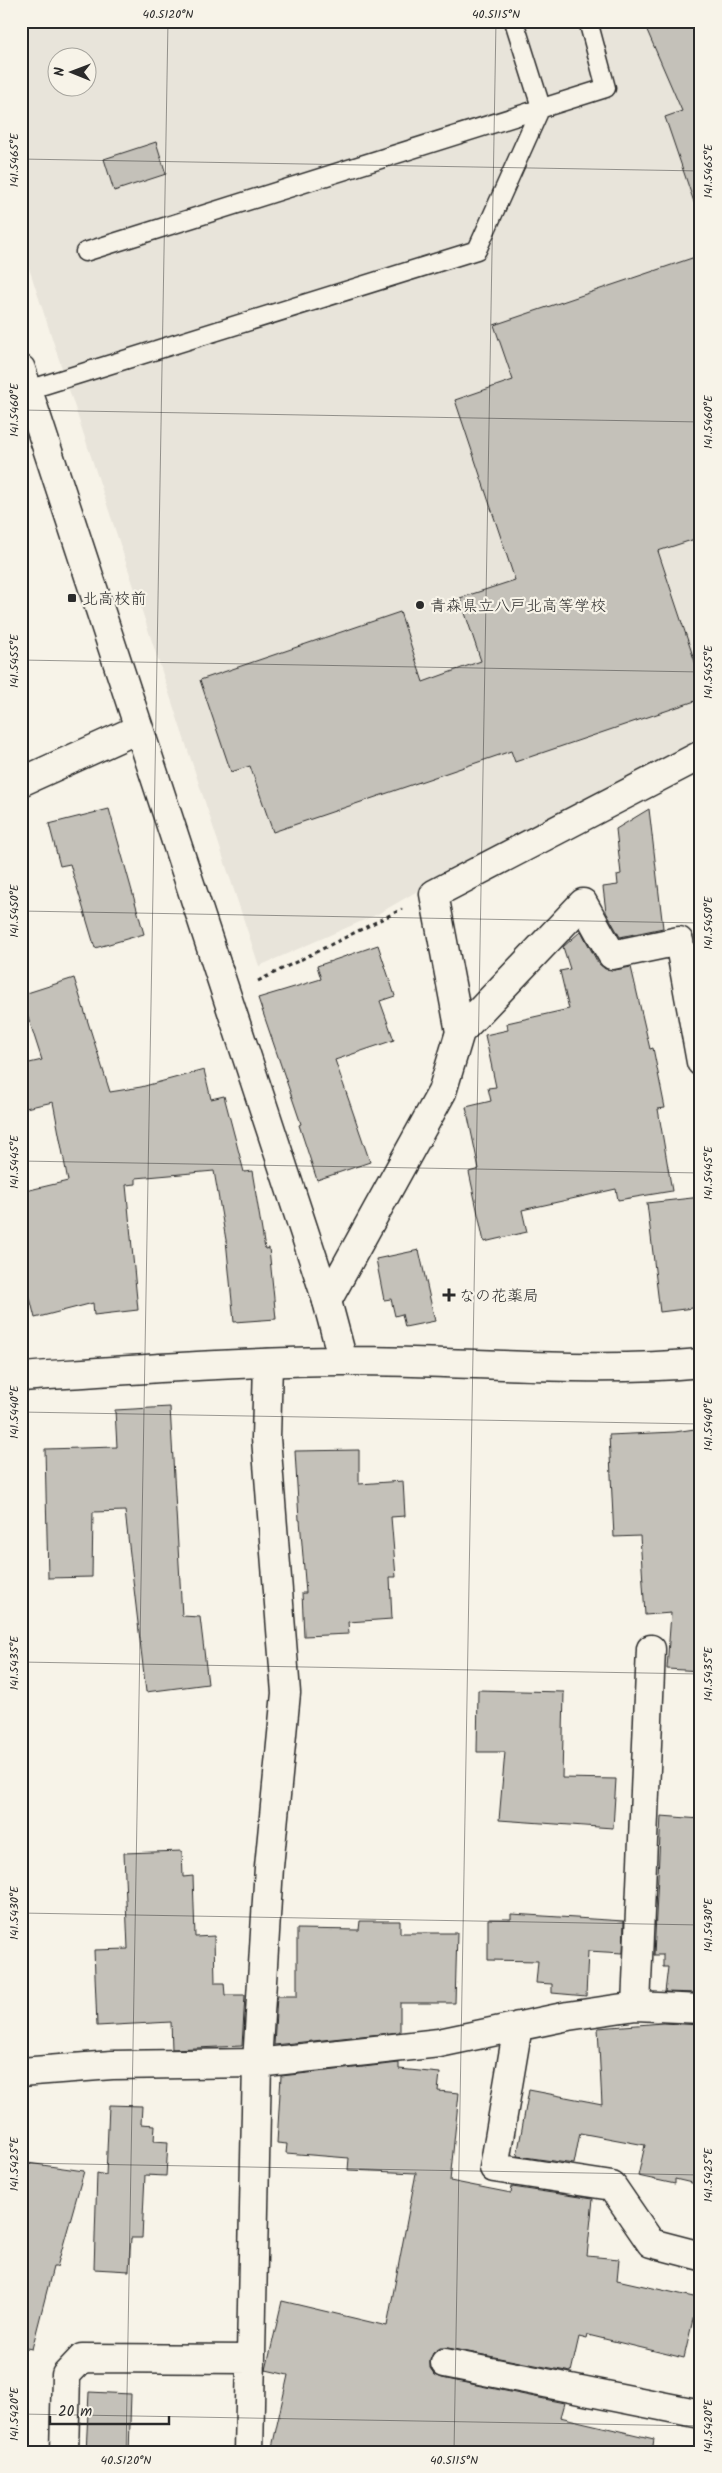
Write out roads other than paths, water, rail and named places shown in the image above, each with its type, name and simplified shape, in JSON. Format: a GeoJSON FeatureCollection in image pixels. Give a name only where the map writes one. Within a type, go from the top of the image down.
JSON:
{"type":"FeatureCollection","features":[{"type":"Feature","properties":{"kind":"street"},"geometry":{"type":"LineString","coordinates":[[25,379],[138,729],[327,1301],[343,1361]]}},
{"type":"Feature","properties":{"kind":"street"},"geometry":{"type":"LineString","coordinates":[[21,782],[138,729]]}},
{"type":"Feature","properties":{"kind":"street"},"geometry":{"type":"LineString","coordinates":[[460,1032],[434,894],[701,755]]}},
{"type":"Feature","properties":{"kind":"street"},"geometry":{"type":"LineString","coordinates":[[327,1301],[442,1092],[460,1032],[584,903],[612,955],[679,942],[701,1062]]}},
{"type":"Feature","properties":{"kind":"street"},"geometry":{"type":"LineString","coordinates":[[22,1375],[343,1361],[650,1367],[701,1363]]}},
{"type":"Feature","properties":{"kind":"street"},"geometry":{"type":"LineString","coordinates":[[249,2452],[257,2063],[269,1867],[286,1693],[266,1438],[268,1363]]}},
{"type":"Feature","properties":{"kind":"street"},"geometry":{"type":"LineString","coordinates":[[636,2006],[650,1649]]}},
{"type":"Feature","properties":{"kind":"street"},"geometry":{"type":"LineString","coordinates":[[21,2072],[112,2065],[257,2063],[439,2043],[568,2016],[636,2006],[701,2009]]}},
{"type":"Feature","properties":{"kind":"street"},"geometry":{"type":"LineString","coordinates":[[518,2026],[494,2168],[612,2186],[651,2243],[701,2256]]}},
{"type":"Feature","properties":{"kind":"street"},"geometry":{"type":"LineString","coordinates":[[64,2452],[66,2375],[82,2358],[250,2359]]}},
{"type":"Feature","properties":{"kind":"street"},"geometry":{"type":"LineString","coordinates":[[445,2363],[701,2414]]}},
{"type":"Feature","properties":{"kind":"lane"},"geometry":{"type":"LineString","coordinates":[[25,379],[477,250],[541,107],[514,21]]}},
{"type":"Feature","properties":{"kind":"lane"},"geometry":{"type":"LineString","coordinates":[[85,252],[606,88],[588,21]]}},
{"type":"Feature","properties":{"kind":"place","name":"北高校前"},"geometry":{"type":"Point","coordinates":[72,598]}},
{"type":"Feature","properties":{"kind":"place","name":"青森県立八戸北高等学校"},"geometry":{"type":"Point","coordinates":[420,605]}},
{"type":"Feature","properties":{"kind":"place","name":"なの花薬局"},"geometry":{"type":"Point","coordinates":[449,1295]}}]}
